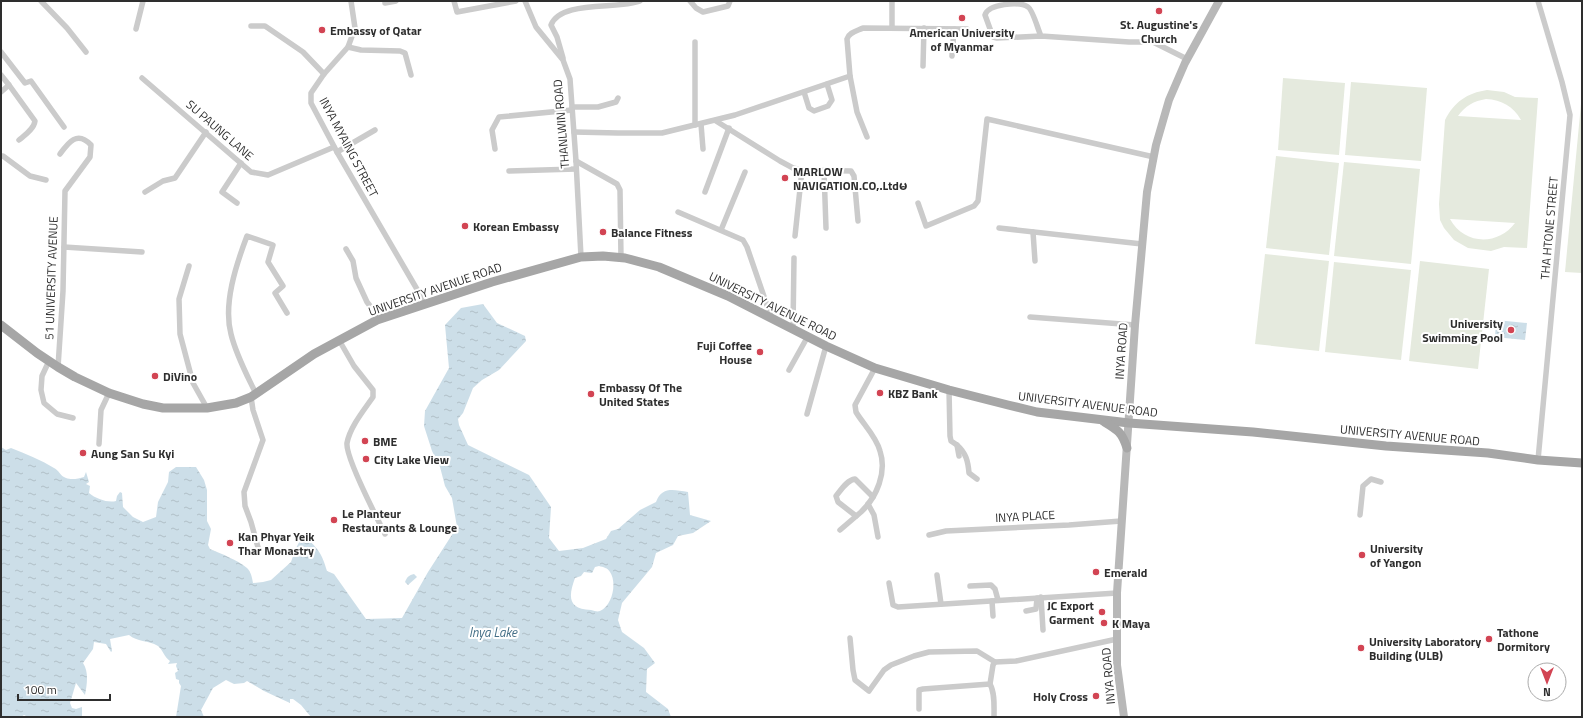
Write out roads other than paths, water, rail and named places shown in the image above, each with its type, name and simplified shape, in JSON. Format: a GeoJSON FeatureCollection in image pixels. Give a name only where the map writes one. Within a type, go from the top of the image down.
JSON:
{"type":"FeatureCollection","features":[{"type":"Feature","properties":{"kind":"main road","name":"INYA ROAD"},"geometry":{"type":"LineString","coordinates":[[1124,717],[1117,665],[1117,593],[1135,325],[1147,192],[1169,100],[1187,58],[1219,1]]}},
{"type":"Feature","properties":{"kind":"main road","name":"UNIVERSITY AVENUE ROAD"},"geometry":{"type":"LineString","coordinates":[[1,326],[75,378],[109,393],[143,404],[163,408],[207,408],[236,403],[254,395],[314,354],[339,340],[380,319],[425,303],[581,257],[603,256],[630,258],[659,267],[728,296],[826,346],[875,368],[949,390],[1037,412],[1128,423],[1253,432],[1386,446],[1488,453],[1538,460],[1582,463]]}},
{"type":"Feature","properties":{"kind":"main road"},"geometry":{"type":"LineString","coordinates":[[1101,419],[1119,431],[1124,438],[1127,448]]}},
{"type":"Feature","properties":{"kind":"street"},"geometry":{"type":"LineString","coordinates":[[41,1],[67,28],[86,52]]}},
{"type":"Feature","properties":{"kind":"street"},"geometry":{"type":"LineString","coordinates":[[136,29],[143,1]]}},
{"type":"Feature","properties":{"kind":"street","name":"INYA MYAING STREET"},"geometry":{"type":"LineString","coordinates":[[351,1],[355,28],[348,47],[324,74],[311,93],[311,103],[336,150],[425,303]]}},
{"type":"Feature","properties":{"kind":"street"},"geometry":{"type":"LineString","coordinates":[[385,1],[385,4],[396,1]]}},
{"type":"Feature","properties":{"kind":"street"},"geometry":{"type":"LineString","coordinates":[[454,1],[457,12],[516,1]]}},
{"type":"Feature","properties":{"kind":"street","name":"THANLWIN ROAD"},"geometry":{"type":"LineString","coordinates":[[525,1],[536,27],[563,60],[570,79],[581,257]]}},
{"type":"Feature","properties":{"kind":"street"},"geometry":{"type":"LineString","coordinates":[[563,60],[557,38],[551,25],[553,18],[563,12],[579,8],[619,6],[640,1]]}},
{"type":"Feature","properties":{"kind":"street"},"geometry":{"type":"LineString","coordinates":[[690,1],[696,8],[703,12],[728,6],[730,1]]}},
{"type":"Feature","properties":{"kind":"street"},"geometry":{"type":"LineString","coordinates":[[892,1],[892,28]]}},
{"type":"Feature","properties":{"kind":"street","name":"THA HTONE STREET"},"geometry":{"type":"LineString","coordinates":[[1538,1],[1562,82],[1570,115],[1538,460]]}},
{"type":"Feature","properties":{"kind":"street"},"geometry":{"type":"LineString","coordinates":[[1041,36],[1030,9],[1026,6],[997,5],[989,8],[984,15],[993,37],[996,38],[1041,36],[1128,42],[1152,42],[1187,58]]}},
{"type":"Feature","properties":{"kind":"street"},"geometry":{"type":"LineString","coordinates":[[251,26],[265,26],[303,52],[324,74]]}},
{"type":"Feature","properties":{"kind":"street"},"geometry":{"type":"LineString","coordinates":[[867,136],[857,112],[850,76],[848,36],[863,28],[967,29]]}},
{"type":"Feature","properties":{"kind":"street"},"geometry":{"type":"LineString","coordinates":[[923,66],[924,28]]}},
{"type":"Feature","properties":{"kind":"street"},"geometry":{"type":"LineString","coordinates":[[952,56],[954,29]]}},
{"type":"Feature","properties":{"kind":"street"},"geometry":{"type":"LineString","coordinates":[[695,42],[698,124],[703,149]]}},
{"type":"Feature","properties":{"kind":"street"},"geometry":{"type":"LineString","coordinates":[[348,47],[361,50],[400,50],[405,53],[407,57],[411,75]]}},
{"type":"Feature","properties":{"kind":"street"},"geometry":{"type":"LineString","coordinates":[[1,52],[25,83],[31,81],[64,127]]}},
{"type":"Feature","properties":{"kind":"street"},"geometry":{"type":"LineString","coordinates":[[1,75],[35,121],[32,127],[19,140]]}},
{"type":"Feature","properties":{"kind":"street"},"geometry":{"type":"LineString","coordinates":[[574,132],[618,134],[662,132],[716,121],[850,76]]}},
{"type":"Feature","properties":{"kind":"street","name":"SU PAUNG LANE"},"geometry":{"type":"LineString","coordinates":[[142,78],[251,172],[268,175],[336,150],[375,130]]}},
{"type":"Feature","properties":{"kind":"street"},"geometry":{"type":"LineString","coordinates":[[804,92],[809,108],[814,111],[828,106],[832,100],[827,84]]}},
{"type":"Feature","properties":{"kind":"street"},"geometry":{"type":"LineString","coordinates":[[1,92],[9,85]]}},
{"type":"Feature","properties":{"kind":"street"},"geometry":{"type":"LineString","coordinates":[[495,149],[492,130],[499,117],[572,108],[598,107],[616,102],[618,98]]}},
{"type":"Feature","properties":{"kind":"street"},"geometry":{"type":"LineString","coordinates":[[918,203],[926,226],[974,206],[978,201],[987,119],[1154,158]]}},
{"type":"Feature","properties":{"kind":"street"},"geometry":{"type":"LineString","coordinates":[[716,121],[780,161],[802,170],[851,171],[853,173],[858,221]]}},
{"type":"Feature","properties":{"kind":"street"},"geometry":{"type":"LineString","coordinates":[[705,192],[728,128]]}},
{"type":"Feature","properties":{"kind":"street"},"geometry":{"type":"LineString","coordinates":[[145,192],[163,181],[174,178],[206,132]]}},
{"type":"Feature","properties":{"kind":"street","name":"51 UNIVERSITY AVENUE"},"geometry":{"type":"LineString","coordinates":[[58,367],[64,247],[65,190],[90,157],[91,145],[86,140],[78,138],[70,140],[60,154]]}},
{"type":"Feature","properties":{"kind":"street"},"geometry":{"type":"LineString","coordinates":[[2,156],[30,176],[46,180]]}},
{"type":"Feature","properties":{"kind":"street"},"geometry":{"type":"LineString","coordinates":[[576,161],[617,184],[620,190],[620,258]]}},
{"type":"Feature","properties":{"kind":"street"},"geometry":{"type":"LineString","coordinates":[[237,203],[222,192],[241,163]]}},
{"type":"Feature","properties":{"kind":"street"},"geometry":{"type":"LineString","coordinates":[[508,171],[576,169]]}},
{"type":"Feature","properties":{"kind":"street"},"geometry":{"type":"LineString","coordinates":[[795,236],[802,170]]}},
{"type":"Feature","properties":{"kind":"street"},"geometry":{"type":"LineString","coordinates":[[824,171],[826,228]]}},
{"type":"Feature","properties":{"kind":"street"},"geometry":{"type":"LineString","coordinates":[[721,230],[745,172]]}},
{"type":"Feature","properties":{"kind":"street"},"geometry":{"type":"LineString","coordinates":[[678,212],[743,240],[747,247],[771,317]]}},
{"type":"Feature","properties":{"kind":"street"},"geometry":{"type":"LineString","coordinates":[[999,228],[1142,244]]}},
{"type":"Feature","properties":{"kind":"street"},"geometry":{"type":"LineString","coordinates":[[1033,232],[1035,261]]}},
{"type":"Feature","properties":{"kind":"street"},"geometry":{"type":"LineString","coordinates":[[259,551],[245,506],[244,492],[263,440],[253,410],[254,395],[231,335],[228,311],[229,297],[247,236],[273,246],[268,262],[283,286],[275,292],[287,313]]}},
{"type":"Feature","properties":{"kind":"street"},"geometry":{"type":"LineString","coordinates":[[64,247],[142,252]]}},
{"type":"Feature","properties":{"kind":"street"},"geometry":{"type":"LineString","coordinates":[[346,249],[353,261],[356,278],[367,302],[380,319]]}},
{"type":"Feature","properties":{"kind":"street"},"geometry":{"type":"LineString","coordinates":[[793,328],[794,258]]}},
{"type":"Feature","properties":{"kind":"street"},"geometry":{"type":"LineString","coordinates":[[189,266],[178,299],[180,334],[194,383],[207,408]]}},
{"type":"Feature","properties":{"kind":"street"},"geometry":{"type":"LineString","coordinates":[[1030,317],[1135,325]]}},
{"type":"Feature","properties":{"kind":"street"},"geometry":{"type":"LineString","coordinates":[[789,370],[808,336]]}},
{"type":"Feature","properties":{"kind":"street"},"geometry":{"type":"LineString","coordinates":[[339,340],[354,366],[373,390],[372,397],[349,434],[347,452],[385,534]]}},
{"type":"Feature","properties":{"kind":"street"},"geometry":{"type":"LineString","coordinates":[[807,414],[826,346]]}},
{"type":"Feature","properties":{"kind":"street"},"geometry":{"type":"LineString","coordinates":[[49,361],[42,376],[41,390],[44,402],[57,414],[73,418]]}},
{"type":"Feature","properties":{"kind":"street"},"geometry":{"type":"LineString","coordinates":[[840,530],[868,504],[873,497],[881,478],[883,464],[880,450],[873,436],[856,412],[855,405],[875,368]]}},
{"type":"Feature","properties":{"kind":"street"},"geometry":{"type":"LineString","coordinates":[[949,390],[951,440],[963,450],[967,458],[969,473],[976,479]]}},
{"type":"Feature","properties":{"kind":"street"},"geometry":{"type":"LineString","coordinates":[[99,444],[101,410],[109,393]]}},
{"type":"Feature","properties":{"kind":"street"},"geometry":{"type":"LineString","coordinates":[[958,445],[959,456]]}},
{"type":"Feature","properties":{"kind":"street"},"geometry":{"type":"LineString","coordinates":[[856,516],[838,502],[836,496],[848,482],[851,479],[855,479],[873,497]]}},
{"type":"Feature","properties":{"kind":"street"},"geometry":{"type":"LineString","coordinates":[[1360,515],[1363,486],[1371,480],[1381,482]]}},
{"type":"Feature","properties":{"kind":"street"},"geometry":{"type":"LineString","coordinates":[[868,504],[874,515],[878,537]]}},
{"type":"Feature","properties":{"kind":"street","name":"INYA PLACE"},"geometry":{"type":"LineString","coordinates":[[929,535],[946,531],[1121,521]]}},
{"type":"Feature","properties":{"kind":"street"},"geometry":{"type":"LineString","coordinates":[[937,575],[941,604]]}},
{"type":"Feature","properties":{"kind":"street"},"geometry":{"type":"LineString","coordinates":[[889,583],[893,605],[898,607],[1117,593]]}},
{"type":"Feature","properties":{"kind":"street"},"geometry":{"type":"LineString","coordinates":[[970,586],[991,585],[995,589],[993,616]]}},
{"type":"Feature","properties":{"kind":"street"},"geometry":{"type":"LineString","coordinates":[[1026,611],[1036,609],[1039,598]]}},
{"type":"Feature","properties":{"kind":"street"},"geometry":{"type":"LineString","coordinates":[[1039,598],[1043,630]]}},
{"type":"Feature","properties":{"kind":"street"},"geometry":{"type":"LineString","coordinates":[[850,638],[855,680],[868,691],[884,670],[891,665],[929,652],[976,651],[995,662],[1016,661],[1117,639]]}},
{"type":"Feature","properties":{"kind":"street"},"geometry":{"type":"LineString","coordinates":[[994,717],[994,702],[990,684],[993,665],[995,662]]}},
{"type":"Feature","properties":{"kind":"street"},"geometry":{"type":"LineString","coordinates":[[919,709],[919,690],[923,688],[990,684]]}},
{"type":"Feature","properties":{"kind":"water","name":"Inya Lake"},"geometry":{"type":"Polygon","coordinates":[[[483,304],[497,323],[525,336],[526,341],[499,370],[482,380],[473,388],[463,413],[458,419],[459,425],[468,445],[529,475],[551,507],[549,538],[559,551],[583,548],[606,539],[611,531],[618,529],[640,510],[656,502],[662,493],[669,490],[688,492],[690,515],[711,521],[693,533],[678,536],[673,545],[656,553],[652,567],[622,603],[618,620],[622,632],[644,648],[655,663],[647,669],[646,692],[668,709],[671,717],[311,717],[301,705],[293,699],[290,699],[290,703],[247,681],[244,683],[234,684],[226,680],[213,688],[201,710],[204,717],[176,717],[181,686],[179,680],[176,679],[175,673],[178,671],[176,666],[177,663],[168,664],[170,661],[166,658],[158,646],[136,639],[129,635],[110,639],[111,652],[106,644],[94,642],[93,649],[83,663],[87,674],[85,695],[76,683],[70,703],[72,708],[76,709],[82,707],[82,717],[28,717],[24,715],[21,717],[1,717],[1,447],[6,450],[11,448],[39,460],[56,469],[62,476],[68,479],[84,477],[86,472],[89,482],[86,484],[90,486],[89,493],[102,500],[116,501],[120,492],[122,493],[123,507],[133,517],[143,522],[156,517],[158,502],[168,482],[169,472],[176,467],[196,467],[204,480],[207,490],[207,521],[211,529],[208,545],[210,549],[247,568],[253,583],[271,580],[291,562],[303,535],[318,551],[323,559],[327,571],[334,574],[366,619],[402,618],[428,572],[457,527],[452,498],[445,486],[440,467],[432,451],[424,426],[425,411],[449,368],[445,325],[461,308],[483,304]],[[599,566],[595,567],[592,573],[584,572],[581,576],[575,578],[571,596],[572,601],[578,607],[600,611],[611,599],[613,587],[612,576],[609,571],[599,566]]]}},
{"type":"Feature","properties":{"kind":"water","name":"University Swimming Pool"},"geometry":{"type":"Polygon","coordinates":[[[1496,320],[1527,323],[1525,340],[1495,337],[1496,320]]]}},
{"type":"Feature","properties":{"kind":"water"},"geometry":{"type":"Polygon","coordinates":[[[414,574],[417,577],[408,585],[405,582],[409,576],[414,574]]]}},
{"type":"Feature","properties":{"kind":"place","name":"St. Augustine's Church"},"geometry":{"type":"Point","coordinates":[1159,11]}},
{"type":"Feature","properties":{"kind":"place","name":"American University of Myanmar"},"geometry":{"type":"Point","coordinates":[962,18]}},
{"type":"Feature","properties":{"kind":"place","name":"Embassy of Qatar"},"geometry":{"type":"Point","coordinates":[322,30]}},
{"type":"Feature","properties":{"kind":"place","name":"MARLOW NAVIGATION.CO,.Ltdမ"},"geometry":{"type":"Point","coordinates":[785,178]}},
{"type":"Feature","properties":{"kind":"place","name":"Korean Embassy"},"geometry":{"type":"Point","coordinates":[465,226]}},
{"type":"Feature","properties":{"kind":"place","name":"Balance Fitness"},"geometry":{"type":"Point","coordinates":[603,232]}},
{"type":"Feature","properties":{"kind":"place","name":"University Swimming Pool"},"geometry":{"type":"Point","coordinates":[1511,330]}},
{"type":"Feature","properties":{"kind":"place","name":"Fuji Coffee House"},"geometry":{"type":"Point","coordinates":[760,352]}},
{"type":"Feature","properties":{"kind":"place","name":"DiVino"},"geometry":{"type":"Point","coordinates":[155,376]}},
{"type":"Feature","properties":{"kind":"place","name":"KBZ Bank"},"geometry":{"type":"Point","coordinates":[880,393]}},
{"type":"Feature","properties":{"kind":"place","name":"Embassy Of The United States"},"geometry":{"type":"Point","coordinates":[591,394]}},
{"type":"Feature","properties":{"kind":"place","name":"BME"},"geometry":{"type":"Point","coordinates":[365,441]}},
{"type":"Feature","properties":{"kind":"place","name":"Aung San Su Kyi"},"geometry":{"type":"Point","coordinates":[83,453]}},
{"type":"Feature","properties":{"kind":"place","name":"City Lake View"},"geometry":{"type":"Point","coordinates":[366,459]}},
{"type":"Feature","properties":{"kind":"place","name":"Le Planteur Restaurants & Lounge"},"geometry":{"type":"Point","coordinates":[334,520]}},
{"type":"Feature","properties":{"kind":"place","name":"Kan Phyar Yeik Thar Monastry"},"geometry":{"type":"Point","coordinates":[230,543]}},
{"type":"Feature","properties":{"kind":"place","name":"University of Yangon"},"geometry":{"type":"Point","coordinates":[1362,555]}},
{"type":"Feature","properties":{"kind":"place","name":"Emerald"},"geometry":{"type":"Point","coordinates":[1096,572]}},
{"type":"Feature","properties":{"kind":"place","name":"JC Export Garment"},"geometry":{"type":"Point","coordinates":[1102,612]}},
{"type":"Feature","properties":{"kind":"place","name":"K Maya"},"geometry":{"type":"Point","coordinates":[1104,623]}},
{"type":"Feature","properties":{"kind":"place","name":"Tathone Dormitory"},"geometry":{"type":"Point","coordinates":[1489,639]}},
{"type":"Feature","properties":{"kind":"place","name":"University Laboratory Building (ULB)"},"geometry":{"type":"Point","coordinates":[1361,648]}},
{"type":"Feature","properties":{"kind":"place","name":"Holy Cross"},"geometry":{"type":"Point","coordinates":[1096,696]}}]}
